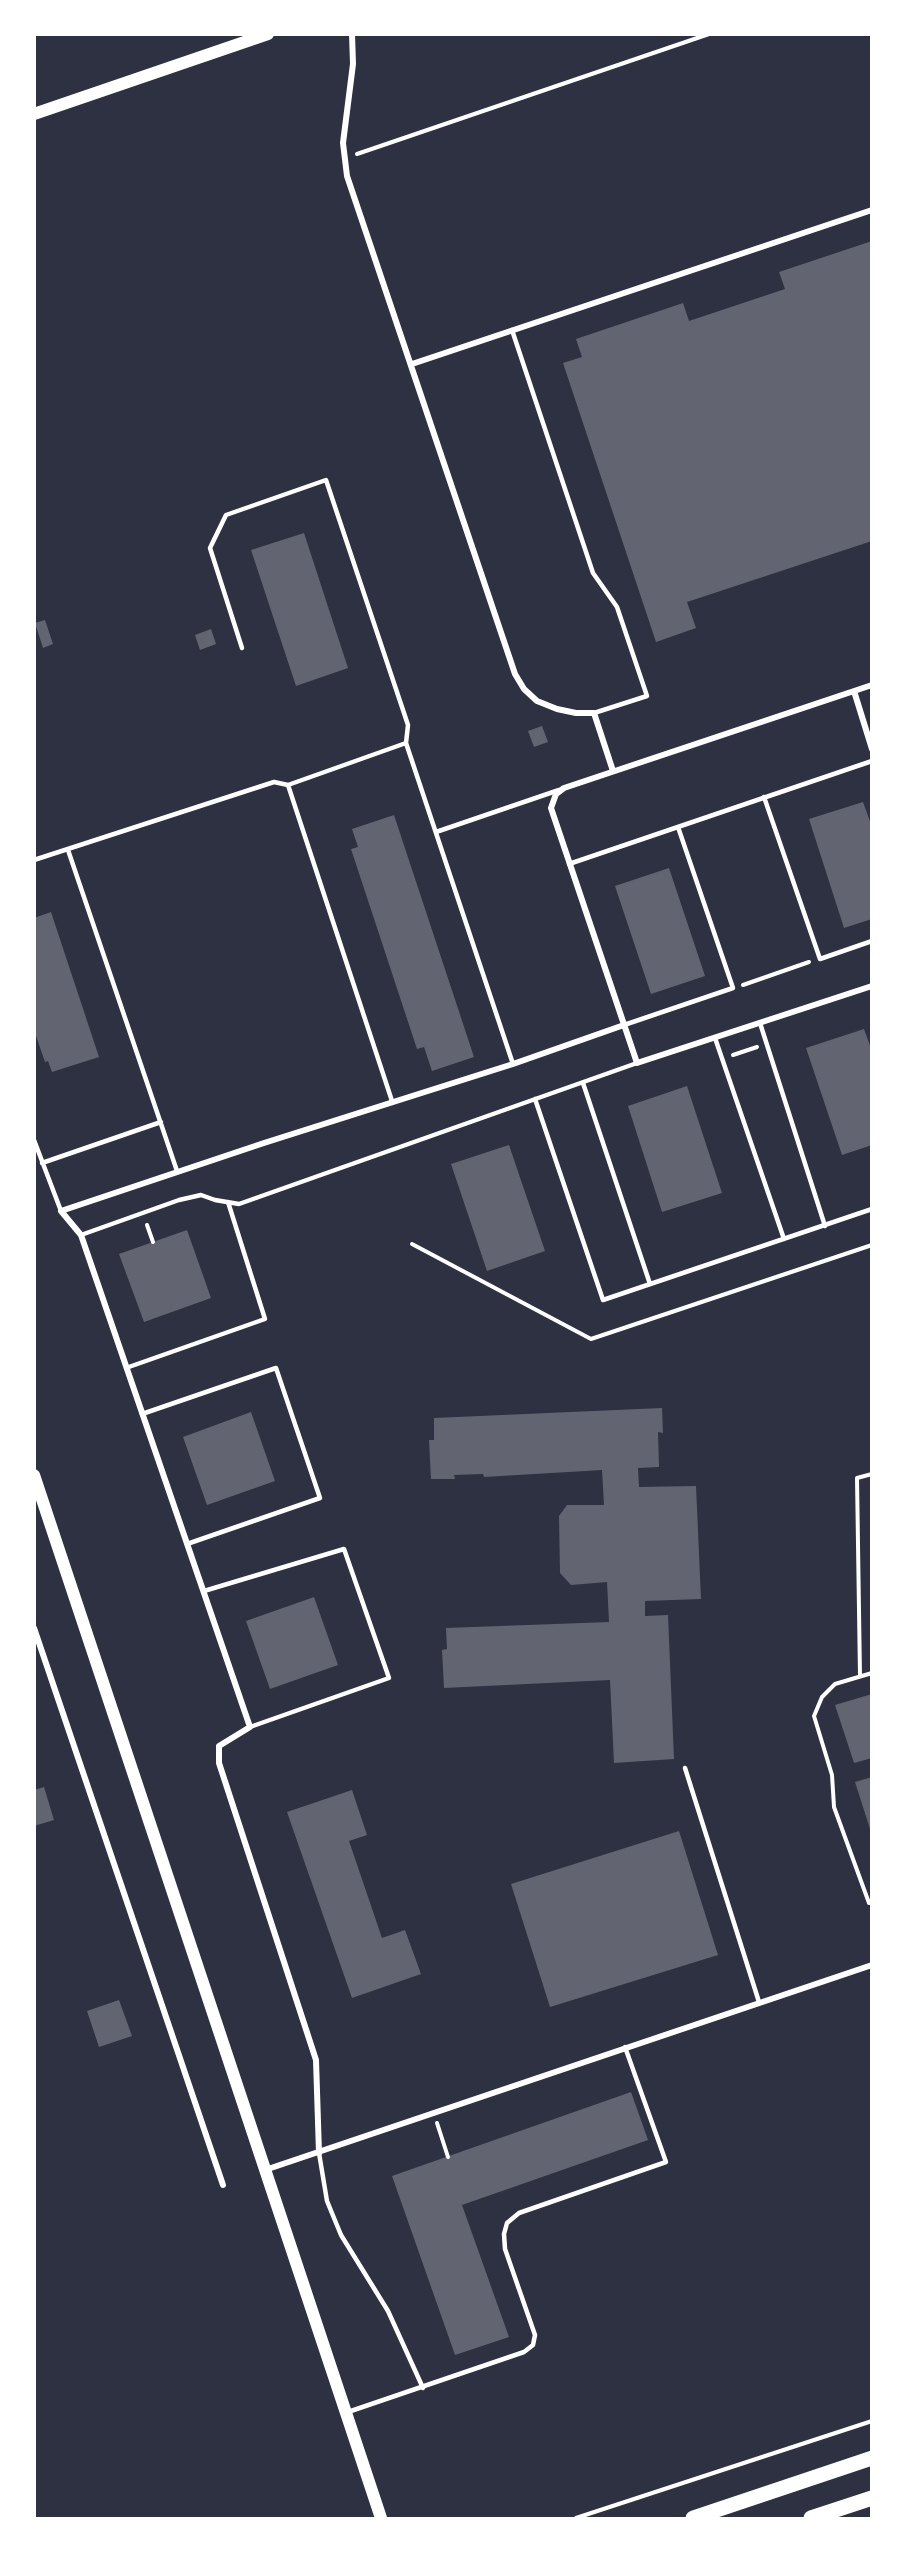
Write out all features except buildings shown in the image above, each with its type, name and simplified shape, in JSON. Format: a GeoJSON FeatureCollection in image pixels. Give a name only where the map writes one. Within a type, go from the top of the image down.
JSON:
{"type":"FeatureCollection","features":[{"type":"Feature","properties":{"kind":"main road"},"geometry":{"type":"LineString","coordinates":[[34,114],[268,34]]}},
{"type":"Feature","properties":{"kind":"main road"},"geometry":{"type":"LineString","coordinates":[[34,1475],[381,2518]]}},
{"type":"Feature","properties":{"kind":"main road"},"geometry":{"type":"LineString","coordinates":[[693,2518],[872,2458]]}},
{"type":"Feature","properties":{"kind":"main road"},"geometry":{"type":"LineString","coordinates":[[811,2518],[872,2498]]}},
{"type":"Feature","properties":{"kind":"street"},"geometry":{"type":"LineString","coordinates":[[352,34],[353,64],[343,159],[357,207],[515,674],[524,689],[537,701],[557,709],[576,713],[594,713],[613,771]]}},
{"type":"Feature","properties":{"kind":"street"},"geometry":{"type":"LineString","coordinates":[[412,364],[872,210]]}},
{"type":"Feature","properties":{"kind":"street"},"geometry":{"type":"LineString","coordinates":[[872,685],[564,789],[556,794],[551,808],[637,1063],[872,986]]}},
{"type":"Feature","properties":{"kind":"street"},"geometry":{"type":"LineString","coordinates":[[854,691],[872,749]]}},
{"type":"Feature","properties":{"kind":"street"},"geometry":{"type":"LineString","coordinates":[[319,2152],[315,2060],[219,1763],[219,1746],[250,1727],[81,1235],[61,1211],[392,1101],[513,1064],[624,1025]]}},
{"type":"Feature","properties":{"kind":"street"},"geometry":{"type":"LineString","coordinates":[[34,1628],[223,2185]]}},
{"type":"Feature","properties":{"kind":"street"},"geometry":{"type":"LineString","coordinates":[[265,2170],[872,1965]]}},
{"type":"Feature","properties":{"kind":"lane"},"geometry":{"type":"LineString","coordinates":[[512,330],[593,573],[617,608],[647,696],[594,713]]}},
{"type":"Feature","properties":{"kind":"lane"},"geometry":{"type":"LineString","coordinates":[[242,648],[210,548],[226,515],[326,480],[408,725],[406,743],[513,1064]]}},
{"type":"Feature","properties":{"kind":"lane"},"geometry":{"type":"LineString","coordinates":[[34,860],[274,782],[288,784],[406,743]]}},
{"type":"Feature","properties":{"kind":"lane"},"geometry":{"type":"LineString","coordinates":[[569,864],[872,761]]}},
{"type":"Feature","properties":{"kind":"lane"},"geometry":{"type":"LineString","coordinates":[[288,784],[392,1101]]}},
{"type":"Feature","properties":{"kind":"lane"},"geometry":{"type":"LineString","coordinates":[[436,832],[564,789]]}},
{"type":"Feature","properties":{"kind":"lane"},"geometry":{"type":"LineString","coordinates":[[764,798],[820,959],[872,941]]}},
{"type":"Feature","properties":{"kind":"lane"},"geometry":{"type":"LineString","coordinates":[[624,1025],[733,988],[678,827]]}},
{"type":"Feature","properties":{"kind":"lane"},"geometry":{"type":"LineString","coordinates":[[68,850],[177,1172]]}},
{"type":"Feature","properties":{"kind":"lane"},"geometry":{"type":"LineString","coordinates":[[760,1023],[825,1226]]}},
{"type":"Feature","properties":{"kind":"lane"},"geometry":{"type":"LineString","coordinates":[[716,1038],[784,1239]]}},
{"type":"Feature","properties":{"kind":"lane"},"geometry":{"type":"LineString","coordinates":[[81,1235],[179,1200],[201,1195],[239,1204],[637,1063]]}},
{"type":"Feature","properties":{"kind":"lane"},"geometry":{"type":"LineString","coordinates":[[584,1083],[650,1284]]}},
{"type":"Feature","properties":{"kind":"lane"},"geometry":{"type":"LineString","coordinates":[[535,1099],[603,1300],[872,1209]]}},
{"type":"Feature","properties":{"kind":"lane"},"geometry":{"type":"LineString","coordinates":[[42,1163],[161,1122]]}},
{"type":"Feature","properties":{"kind":"lane"},"geometry":{"type":"LineString","coordinates":[[34,1140],[61,1211]]}},
{"type":"Feature","properties":{"kind":"lane"},"geometry":{"type":"LineString","coordinates":[[126,1368],[265,1319],[228,1202]]}},
{"type":"Feature","properties":{"kind":"lane"},"geometry":{"type":"LineString","coordinates":[[142,1414],[276,1368],[320,1498],[187,1544]]}},
{"type":"Feature","properties":{"kind":"lane"},"geometry":{"type":"LineString","coordinates":[[204,1591],[344,1549],[389,1678],[250,1727]]}},
{"type":"Feature","properties":{"kind":"lane"},"geometry":{"type":"LineString","coordinates":[[685,1768],[759,2002]]}},
{"type":"Feature","properties":{"kind":"lane"},"geometry":{"type":"LineString","coordinates":[[346,2413],[524,2352],[533,2345],[535,2335],[505,2249],[504,2234],[507,2223],[519,2213],[666,2162],[626,2047]]}},
{"type":"Feature","properties":{"kind":"lane"},"geometry":{"type":"LineString","coordinates":[[319,2152],[327,2201],[341,2235],[388,2311],[423,2388]]}},
{"type":"Feature","properties":{"kind":"path"},"geometry":{"type":"LineString","coordinates":[[343,159],[709,34]]}},
{"type":"Feature","properties":{"kind":"path"},"geometry":{"type":"LineString","coordinates":[[733,988],[820,959]]}},
{"type":"Feature","properties":{"kind":"path"},"geometry":{"type":"LineString","coordinates":[[729,1056],[758,1046]]}},
{"type":"Feature","properties":{"kind":"path"},"geometry":{"type":"LineString","coordinates":[[147,1225],[153,1242]]}},
{"type":"Feature","properties":{"kind":"path"},"geometry":{"type":"LineString","coordinates":[[860,1676],[857,1478],[872,1474]]}},
{"type":"Feature","properties":{"kind":"path"},"geometry":{"type":"LineString","coordinates":[[872,1672],[835,1684],[822,1697],[814,1716],[832,1775],[834,1807],[869,1903],[872,1902]]}},
{"type":"Feature","properties":{"kind":"path"},"geometry":{"type":"LineString","coordinates":[[434,2113],[448,2157]]}},
{"type":"Feature","properties":{"kind":"path"},"geometry":{"type":"LineString","coordinates":[[576,2518],[872,2421]]}}]}
